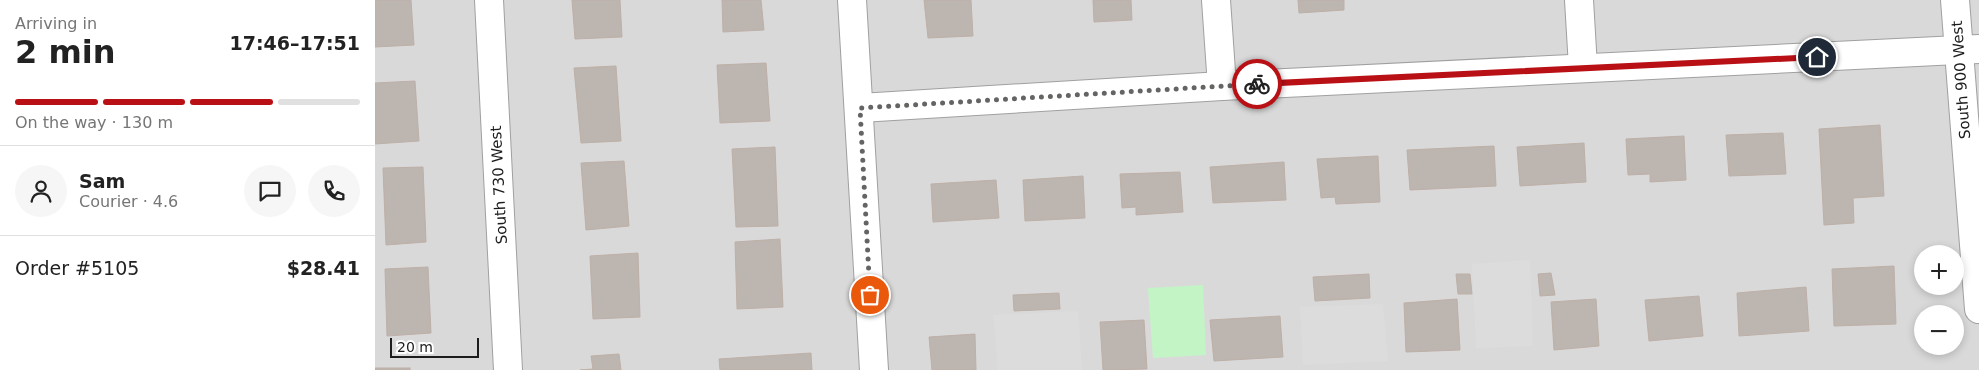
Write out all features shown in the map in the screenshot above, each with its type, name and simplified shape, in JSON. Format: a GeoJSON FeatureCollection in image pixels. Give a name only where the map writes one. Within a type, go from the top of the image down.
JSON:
{"type":"FeatureCollection","features":[{"type":"Feature","properties":{"kind":"street","name":"South 730 West"},"geometry":{"type":"LineString","coordinates":[[489,0],[508,370]]}},
{"type":"Feature","properties":{"kind":"street"},"geometry":{"type":"LineString","coordinates":[[852,0],[875,370]]}},
{"type":"Feature","properties":{"kind":"street"},"geometry":{"type":"LineString","coordinates":[[1216,0],[1222,86]]}},
{"type":"Feature","properties":{"kind":"street"},"geometry":{"type":"LineString","coordinates":[[1579,0],[1583,68]]}},
{"type":"Feature","properties":{"kind":"street","name":"South 900 West"},"geometry":{"type":"LineString","coordinates":[[1955,0],[1969,50],[1979,309]]}},
{"type":"Feature","properties":{"kind":"street"},"geometry":{"type":"LineString","coordinates":[[860,108],[1222,86],[1969,50]]}},
{"type":"Feature","properties":{"kind":"shaded area"},"geometry":{"type":"Polygon","coordinates":[[[375,0],[1979,0],[1979,370],[375,370],[375,0]]]}},
{"type":"Feature","properties":{"kind":"shaded area"},"geometry":{"type":"Polygon","coordinates":[[[1530,260],[1533,346],[1476,348],[1472,264],[1530,260]]]}},
{"type":"Feature","properties":{"kind":"shaded area"},"geometry":{"type":"Polygon","coordinates":[[[1383,304],[1388,361],[1303,365],[1300,307],[1383,304]]]}},
{"type":"Feature","properties":{"kind":"shaded area"},"geometry":{"type":"Polygon","coordinates":[[[1078,311],[1082,370],[998,370],[993,315],[1078,311]]]}},
{"type":"Feature","properties":{"kind":"green space"},"geometry":{"type":"Polygon","coordinates":[[[1203,285],[1206,355],[1153,358],[1148,288],[1203,285]]]}},
{"type":"Feature","properties":{"kind":"building"},"geometry":{"type":"Polygon","coordinates":[[[375,0],[411,0],[414,45],[375,47],[375,0]]]}},
{"type":"Feature","properties":{"kind":"building"},"geometry":{"type":"Polygon","coordinates":[[[572,0],[620,0],[622,37],[575,39],[572,0]]]}},
{"type":"Feature","properties":{"kind":"building"},"geometry":{"type":"Polygon","coordinates":[[[722,0],[761,0],[764,30],[723,32],[722,0]]]}},
{"type":"Feature","properties":{"kind":"building"},"geometry":{"type":"Polygon","coordinates":[[[924,0],[971,0],[973,36],[928,38],[924,0]]]}},
{"type":"Feature","properties":{"kind":"building"},"geometry":{"type":"Polygon","coordinates":[[[1093,0],[1131,0],[1132,20],[1094,22],[1093,0]]]}},
{"type":"Feature","properties":{"kind":"building"},"geometry":{"type":"Polygon","coordinates":[[[1298,0],[1344,0],[1344,10],[1299,13],[1298,0]]]}},
{"type":"Feature","properties":{"kind":"building"},"geometry":{"type":"Polygon","coordinates":[[[766,63],[770,121],[720,123],[717,65],[766,63]]]}},
{"type":"Feature","properties":{"kind":"building"},"geometry":{"type":"Polygon","coordinates":[[[616,66],[621,141],[581,143],[574,68],[616,66]]]}},
{"type":"Feature","properties":{"kind":"building"},"geometry":{"type":"Polygon","coordinates":[[[415,81],[419,141],[375,144],[375,83],[415,81]]]}},
{"type":"Feature","properties":{"kind":"building"},"geometry":{"type":"Polygon","coordinates":[[[1880,125],[1884,196],[1853,198],[1854,223],[1824,225],[1819,129],[1880,125]]]}},
{"type":"Feature","properties":{"kind":"building"},"geometry":{"type":"Polygon","coordinates":[[[1783,133],[1786,174],[1729,176],[1726,135],[1783,133]]]}},
{"type":"Feature","properties":{"kind":"building"},"geometry":{"type":"Polygon","coordinates":[[[1684,136],[1686,180],[1650,182],[1650,174],[1628,175],[1626,139],[1684,136]]]}},
{"type":"Feature","properties":{"kind":"building"},"geometry":{"type":"Polygon","coordinates":[[[1584,143],[1586,182],[1520,186],[1517,147],[1584,143]]]}},
{"type":"Feature","properties":{"kind":"building"},"geometry":{"type":"Polygon","coordinates":[[[1494,146],[1496,186],[1410,190],[1407,150],[1494,146]]]}},
{"type":"Feature","properties":{"kind":"building"},"geometry":{"type":"Polygon","coordinates":[[[775,147],[778,226],[736,227],[732,149],[775,147]]]}},
{"type":"Feature","properties":{"kind":"building"},"geometry":{"type":"Polygon","coordinates":[[[1378,156],[1380,202],[1336,204],[1335,197],[1321,198],[1317,159],[1378,156]]]}},
{"type":"Feature","properties":{"kind":"building"},"geometry":{"type":"Polygon","coordinates":[[[624,161],[629,226],[586,230],[581,163],[624,161]]]}},
{"type":"Feature","properties":{"kind":"building"},"geometry":{"type":"Polygon","coordinates":[[[1284,162],[1286,200],[1213,203],[1210,167],[1284,162]]]}},
{"type":"Feature","properties":{"kind":"building"},"geometry":{"type":"Polygon","coordinates":[[[423,167],[426,242],[386,245],[383,168],[423,167]]]}},
{"type":"Feature","properties":{"kind":"building"},"geometry":{"type":"Polygon","coordinates":[[[1180,172],[1183,212],[1136,215],[1136,207],[1122,208],[1120,174],[1180,172]]]}},
{"type":"Feature","properties":{"kind":"building"},"geometry":{"type":"Polygon","coordinates":[[[1083,176],[1085,218],[1025,221],[1023,180],[1083,176]]]}},
{"type":"Feature","properties":{"kind":"building"},"geometry":{"type":"Polygon","coordinates":[[[996,180],[999,218],[933,222],[931,184],[996,180]]]}},
{"type":"Feature","properties":{"kind":"building"},"geometry":{"type":"Polygon","coordinates":[[[780,239],[783,307],[737,309],[735,242],[780,239]]]}},
{"type":"Feature","properties":{"kind":"building"},"geometry":{"type":"Polygon","coordinates":[[[638,253],[640,317],[593,319],[590,256],[638,253]]]}},
{"type":"Feature","properties":{"kind":"building"},"geometry":{"type":"Polygon","coordinates":[[[1894,266],[1896,324],[1834,326],[1832,269],[1894,266]]]}},
{"type":"Feature","properties":{"kind":"building"},"geometry":{"type":"Polygon","coordinates":[[[428,267],[431,333],[387,336],[385,269],[428,267]]]}},
{"type":"Feature","properties":{"kind":"building"},"geometry":{"type":"Polygon","coordinates":[[[1551,273],[1555,295],[1540,296],[1538,274],[1551,273]]]}},
{"type":"Feature","properties":{"kind":"building"},"geometry":{"type":"Polygon","coordinates":[[[1369,274],[1370,298],[1315,301],[1313,277],[1369,274]]]}},
{"type":"Feature","properties":{"kind":"building"},"geometry":{"type":"Polygon","coordinates":[[[1456,274],[1470,274],[1472,294],[1458,294],[1456,274]]]}},
{"type":"Feature","properties":{"kind":"building"},"geometry":{"type":"Polygon","coordinates":[[[1806,287],[1809,331],[1739,336],[1737,293],[1806,287]]]}},
{"type":"Feature","properties":{"kind":"building"},"geometry":{"type":"Polygon","coordinates":[[[1059,293],[1060,309],[1014,311],[1013,295],[1059,293]]]}},
{"type":"Feature","properties":{"kind":"building"},"geometry":{"type":"Polygon","coordinates":[[[1699,296],[1703,336],[1649,341],[1645,300],[1699,296]]]}},
{"type":"Feature","properties":{"kind":"building"},"geometry":{"type":"Polygon","coordinates":[[[1457,299],[1460,350],[1406,352],[1404,303],[1457,299]]]}},
{"type":"Feature","properties":{"kind":"building"},"geometry":{"type":"Polygon","coordinates":[[[1596,299],[1599,346],[1554,350],[1551,302],[1596,299]]]}},
{"type":"Feature","properties":{"kind":"building"},"geometry":{"type":"Polygon","coordinates":[[[1280,316],[1283,357],[1214,361],[1210,320],[1280,316]]]}},
{"type":"Feature","properties":{"kind":"building"},"geometry":{"type":"Polygon","coordinates":[[[1144,320],[1147,369],[1103,370],[1100,322],[1144,320]]]}},
{"type":"Feature","properties":{"kind":"building"},"geometry":{"type":"Polygon","coordinates":[[[975,334],[976,370],[932,370],[929,337],[975,334]]]}},
{"type":"Feature","properties":{"kind":"building"},"geometry":{"type":"Polygon","coordinates":[[[811,353],[812,370],[720,370],[719,359],[811,353]]]}},
{"type":"Feature","properties":{"kind":"building"},"geometry":{"type":"Polygon","coordinates":[[[619,354],[621,370],[580,370],[593,369],[591,356],[619,354]]]}},
{"type":"Feature","properties":{"kind":"building"},"geometry":{"type":"Polygon","coordinates":[[[375,368],[410,368],[410,370],[375,370],[375,368]]]}},
{"type":"Feature","properties":{"kind":"way so far"},"geometry":{"type":"LineString","coordinates":[[870,295],[860,108],[1257,84]]}},
{"type":"Feature","properties":{"kind":"route"},"geometry":{"type":"LineString","coordinates":[[1257,84],[1817,57]]}}]}
